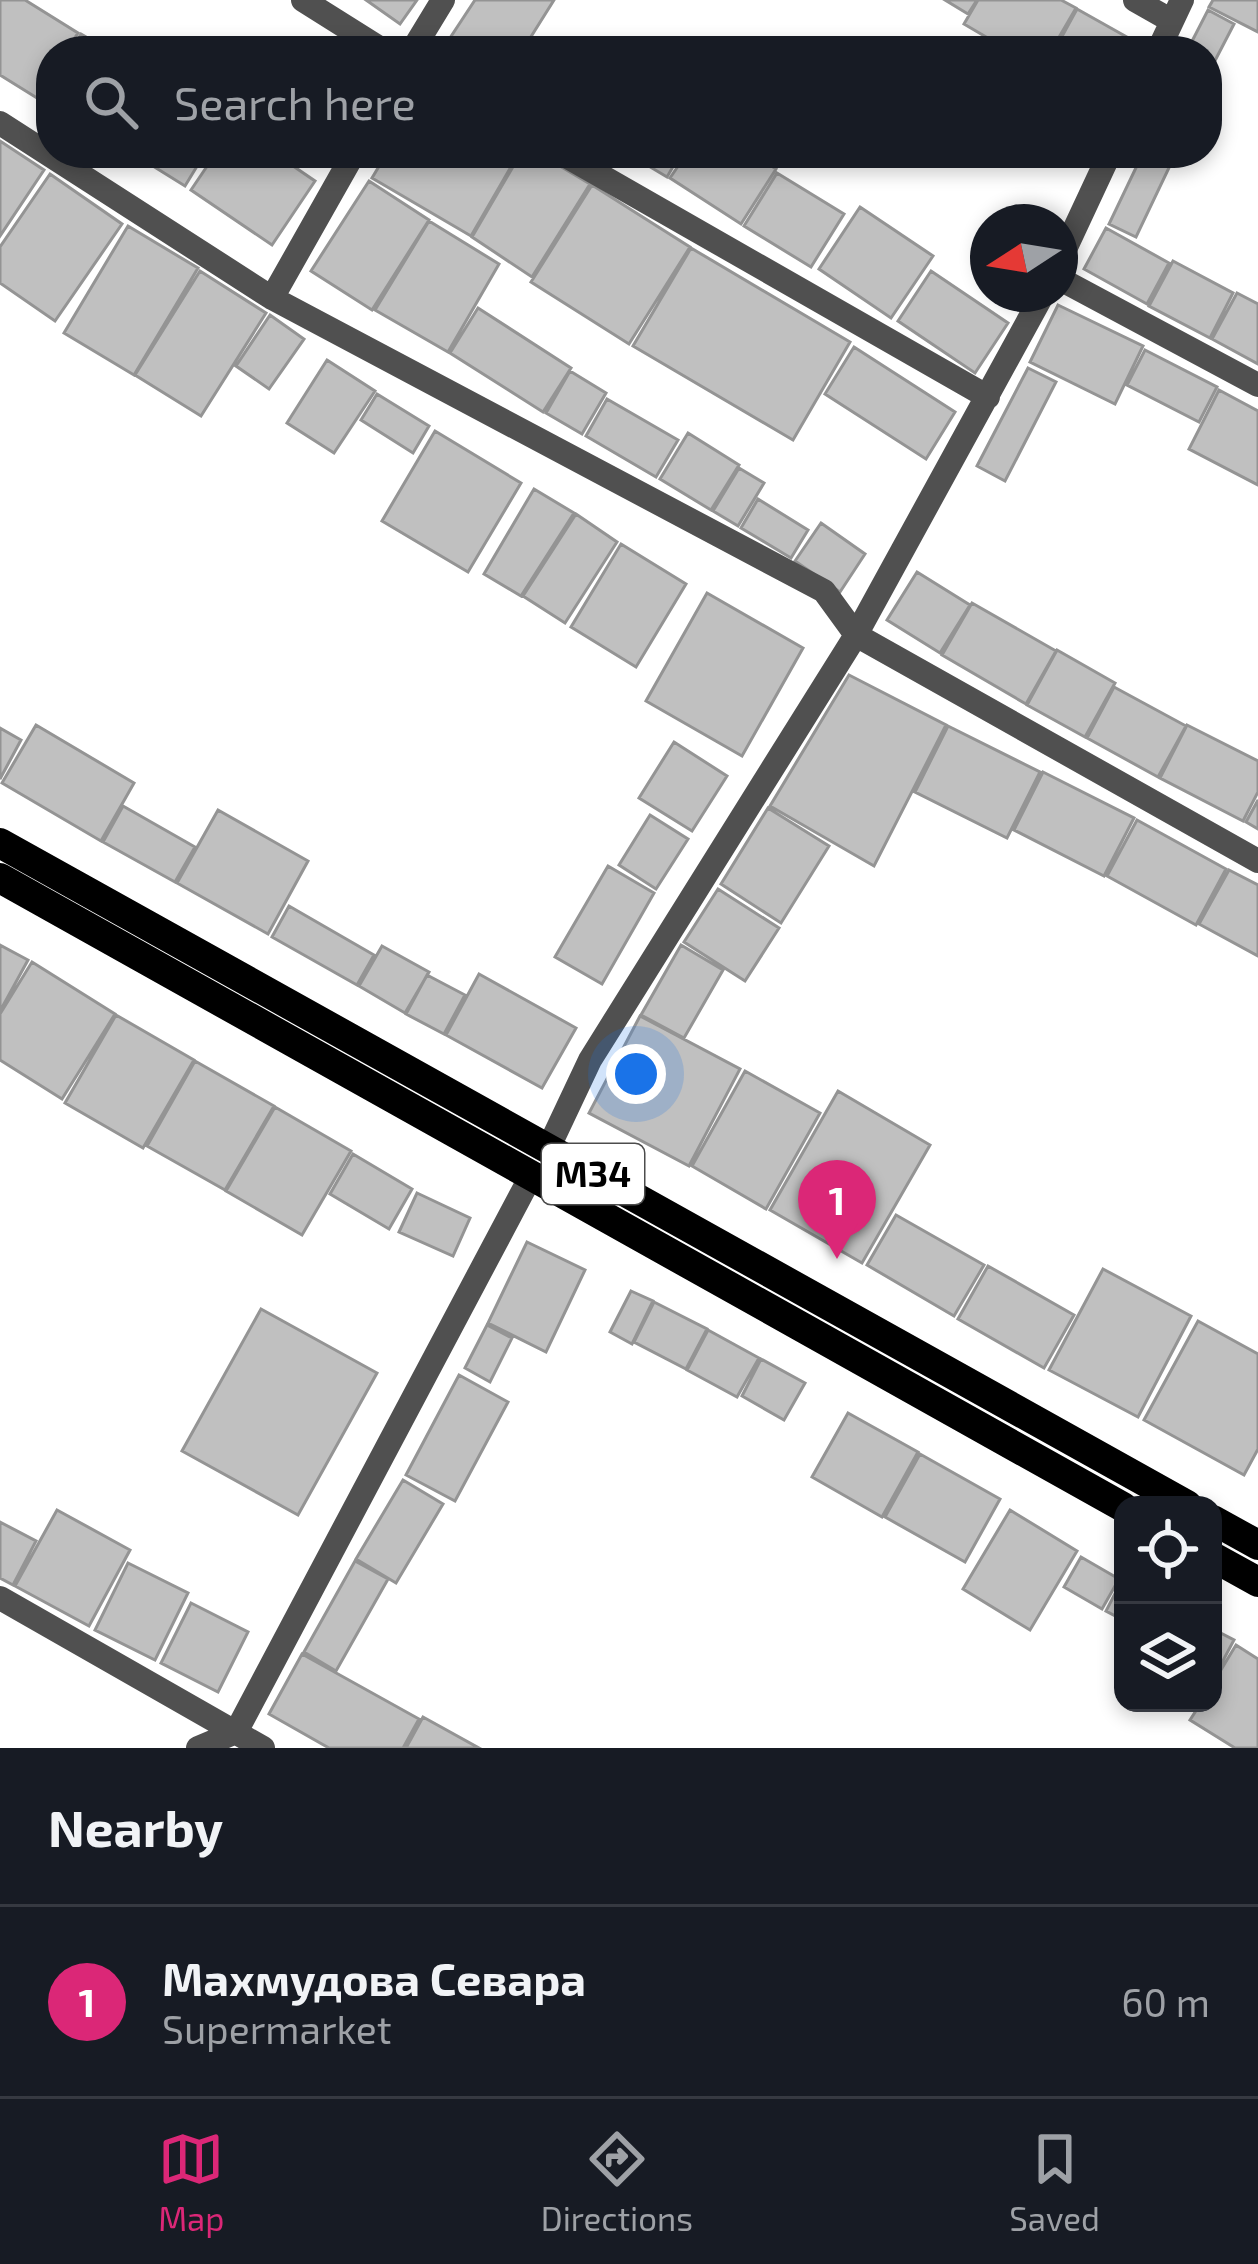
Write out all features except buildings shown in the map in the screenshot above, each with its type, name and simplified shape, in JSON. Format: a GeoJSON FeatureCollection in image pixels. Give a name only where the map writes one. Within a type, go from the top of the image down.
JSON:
{"type":"FeatureCollection","features":[{"type":"Feature","properties":{"kind":"main road","name":"M34"},"geometry":{"type":"LineString","coordinates":[[0,843],[1171,1496]]}},
{"type":"Feature","properties":{"kind":"main road","name":"M34"},"geometry":{"type":"LineString","coordinates":[[0,878],[1114,1502]]}},
{"type":"Feature","properties":{"kind":"main road"},"geometry":{"type":"LineString","coordinates":[[1222,1525],[1258,1545]]}},
{"type":"Feature","properties":{"kind":"main road"},"geometry":{"type":"LineString","coordinates":[[1222,1562],[1258,1582]]}},
{"type":"Feature","properties":{"kind":"street"},"geometry":{"type":"LineString","coordinates":[[303,0],[360,36]]}},
{"type":"Feature","properties":{"kind":"street"},"geometry":{"type":"LineString","coordinates":[[421,36],[443,0]]}},
{"type":"Feature","properties":{"kind":"street"},"geometry":{"type":"LineString","coordinates":[[1135,0],[1177,10]]}},
{"type":"Feature","properties":{"kind":"street"},"geometry":{"type":"LineString","coordinates":[[0,123],[36,146]]}},
{"type":"Feature","properties":{"kind":"street"},"geometry":{"type":"LineString","coordinates":[[70,168],[272,298],[824,591],[856,635],[1258,861]]}},
{"type":"Feature","properties":{"kind":"street"},"geometry":{"type":"LineString","coordinates":[[272,298],[346,168]]}},
{"type":"Feature","properties":{"kind":"street"},"geometry":{"type":"LineString","coordinates":[[587,168],[988,397]]}},
{"type":"Feature","properties":{"kind":"street"},"geometry":{"type":"LineString","coordinates":[[1078,221],[1103,168]]}},
{"type":"Feature","properties":{"kind":"street"},"geometry":{"type":"LineString","coordinates":[[1078,289],[1258,385]]}},
{"type":"Feature","properties":{"kind":"street"},"geometry":{"type":"LineString","coordinates":[[548,1149],[590,1060],[856,635],[1033,312]]}},
{"type":"Feature","properties":{"kind":"street"},"geometry":{"type":"LineString","coordinates":[[198,1748],[236,1732],[531,1176]]}},
{"type":"Feature","properties":{"kind":"street"},"geometry":{"type":"LineString","coordinates":[[0,1598],[263,1748]]}},
{"type":"Feature","properties":{"kind":"place","name":"Махмудова Севара"},"geometry":{"type":"Point","coordinates":[837,1259]}}]}
